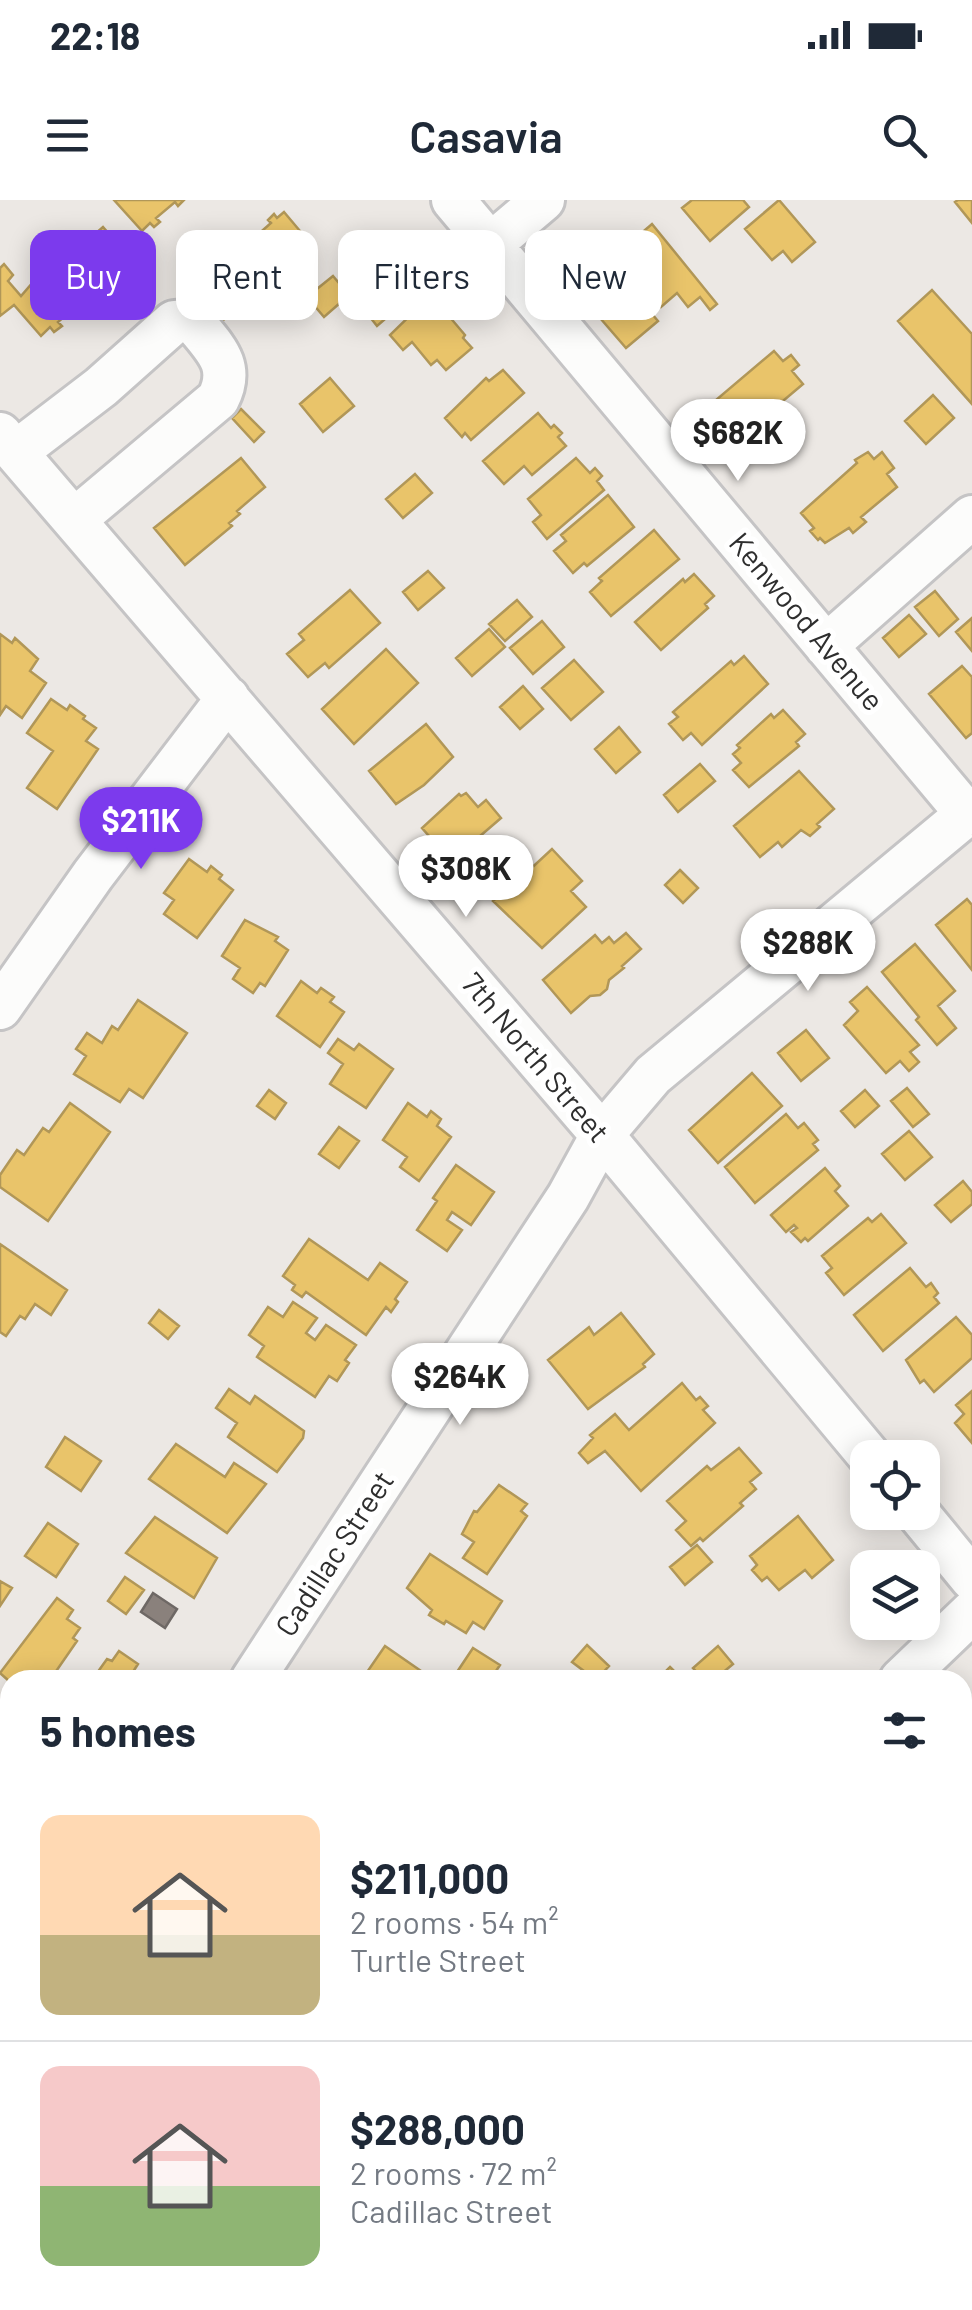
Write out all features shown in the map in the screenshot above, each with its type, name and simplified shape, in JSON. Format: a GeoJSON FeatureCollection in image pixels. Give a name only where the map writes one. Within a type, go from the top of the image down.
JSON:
{"type":"FeatureCollection","features":[{"type":"Feature","properties":{"kind":"street","name":"Kenwood Avenue"},"geometry":{"type":"LineString","coordinates":[[453,200],[478,230]]}},
{"type":"Feature","properties":{"kind":"street"},"geometry":{"type":"LineString","coordinates":[[505,232],[543,200]]}},
{"type":"Feature","properties":{"kind":"street","name":"Kenwood Avenue"},"geometry":{"type":"LineString","coordinates":[[505,263],[970,812]]}},
{"type":"Feature","properties":{"kind":"street"},"geometry":{"type":"LineString","coordinates":[[8,443],[101,388],[174,322],[192,320],[223,360],[227,382],[218,399],[74,520]]}},
{"type":"Feature","properties":{"kind":"street","name":"7th North Street"},"geometry":{"type":"LineString","coordinates":[[8,443],[602,1135],[856,1440]]}},
{"type":"Feature","properties":{"kind":"street"},"geometry":{"type":"LineString","coordinates":[[826,646],[972,517]]}},
{"type":"Feature","properties":{"kind":"street"},"geometry":{"type":"LineString","coordinates":[[0,1008],[92,875],[228,698]]}},
{"type":"Feature","properties":{"kind":"street","name":"Cadillac Street"},"geometry":{"type":"LineString","coordinates":[[259,1670],[568,1197],[602,1135],[653,1075],[970,812]]}},
{"type":"Feature","properties":{"kind":"street"},"geometry":{"type":"LineString","coordinates":[[932,1530],[972,1578]]}},
{"type":"Feature","properties":{"kind":"street"},"geometry":{"type":"LineString","coordinates":[[911,1670],[972,1612]]}},
{"type":"Feature","properties":{"kind":"building: Homes"},"geometry":{"type":"Polygon","coordinates":[[[114,200],[184,200],[178,206],[175,202],[156,218],[160,222],[154,227],[150,223],[141,230],[114,200]]]}},
{"type":"Feature","properties":{"kind":"building: Homes"},"geometry":{"type":"Polygon","coordinates":[[[692,200],[743,200],[749,207],[710,241],[682,208],[692,200]]]}},
{"type":"Feature","properties":{"kind":"building: Homes"},"geometry":{"type":"Polygon","coordinates":[[[779,200],[815,242],[792,262],[783,251],[772,260],[745,229],[779,200]]]}},
{"type":"Feature","properties":{"kind":"building: Homes"},"geometry":{"type":"Polygon","coordinates":[[[972,200],[972,223],[955,202],[972,200]]]}},
{"type":"Feature","properties":{"kind":"building: Homes"},"geometry":{"type":"Polygon","coordinates":[[[284,212],[299,230],[263,230],[274,214],[277,218],[284,212]]]}},
{"type":"Feature","properties":{"kind":"building: Homes"},"geometry":{"type":"Polygon","coordinates":[[[662,236],[717,304],[710,310],[700,297],[688,307],[677,293],[662,306],[662,236]]]}},
{"type":"Feature","properties":{"kind":"building: Homes"},"geometry":{"type":"Polygon","coordinates":[[[4,264],[13,275],[8,281],[21,296],[30,286],[30,320],[60,320],[62,326],[54,332],[50,327],[41,336],[14,305],[0,316],[0,268],[4,264]]]}},
{"type":"Feature","properties":{"kind":"building: Homes"},"geometry":{"type":"Polygon","coordinates":[[[333,276],[338,282],[338,305],[324,317],[318,310],[318,288],[333,276]]]}},
{"type":"Feature","properties":{"kind":"building: Homes"},"geometry":{"type":"Polygon","coordinates":[[[932,290],[972,334],[972,404],[898,321],[932,290]]]}},
{"type":"Feature","properties":{"kind":"building: Homes"},"geometry":{"type":"Polygon","coordinates":[[[405,320],[452,320],[472,348],[446,370],[437,360],[431,365],[412,342],[403,350],[390,335],[405,320]]]}},
{"type":"Feature","properties":{"kind":"building: Homes"},"geometry":{"type":"Polygon","coordinates":[[[602,320],[657,320],[658,321],[626,348],[602,320]]]}},
{"type":"Feature","properties":{"kind":"building: Homes"},"geometry":{"type":"Polygon","coordinates":[[[774,351],[783,361],[791,355],[799,365],[792,371],[803,384],[771,411],[773,415],[763,423],[760,420],[745,433],[742,430],[733,437],[710,410],[718,404],[716,400],[774,351]]]}},
{"type":"Feature","properties":{"kind":"building: Homes"},"geometry":{"type":"Polygon","coordinates":[[[503,370],[524,393],[471,440],[465,433],[462,437],[445,418],[486,378],[489,381],[503,370]]]}},
{"type":"Feature","properties":{"kind":"building: Homes"},"geometry":{"type":"Polygon","coordinates":[[[330,378],[354,406],[323,432],[300,404],[330,378]]]}},
{"type":"Feature","properties":{"kind":"building: Homes"},"geometry":{"type":"Polygon","coordinates":[[[933,395],[954,418],[926,444],[905,421],[933,395]]]}},
{"type":"Feature","properties":{"kind":"building: Homes"},"geometry":{"type":"Polygon","coordinates":[[[241,409],[264,432],[254,442],[232,418],[241,409]]]}},
{"type":"Feature","properties":{"kind":"building: Homes"},"geometry":{"type":"Polygon","coordinates":[[[538,413],[551,428],[554,425],[562,433],[558,437],[566,446],[532,475],[524,466],[504,484],[483,461],[538,413]]]}},
{"type":"Feature","properties":{"kind":"building: Homes"},"geometry":{"type":"Polygon","coordinates":[[[868,452],[874,459],[882,452],[894,468],[887,474],[897,487],[861,517],[866,522],[853,533],[849,528],[825,543],[818,540],[810,531],[814,528],[801,513],[868,452]]]}},
{"type":"Feature","properties":{"kind":"building: Homes"},"geometry":{"type":"Polygon","coordinates":[[[241,458],[265,487],[237,511],[240,514],[229,523],[232,526],[185,565],[154,528],[241,458]]]}},
{"type":"Feature","properties":{"kind":"building: Homes"},"geometry":{"type":"Polygon","coordinates":[[[576,458],[590,473],[595,468],[602,476],[597,481],[604,490],[547,539],[533,522],[541,515],[528,499],[576,458]]]}},
{"type":"Feature","properties":{"kind":"building: Homes"},"geometry":{"type":"Polygon","coordinates":[[[415,474],[432,493],[403,518],[386,499],[415,474]]]}},
{"type":"Feature","properties":{"kind":"building: Homes"},"geometry":{"type":"Polygon","coordinates":[[[608,495],[634,527],[573,573],[554,551],[566,541],[561,535],[608,495]]]}},
{"type":"Feature","properties":{"kind":"building: Homes"},"geometry":{"type":"Polygon","coordinates":[[[654,530],[679,559],[611,616],[590,592],[602,581],[599,578],[654,530]]]}},
{"type":"Feature","properties":{"kind":"building: Homes"},"geometry":{"type":"Polygon","coordinates":[[[428,571],[444,588],[418,610],[403,592],[428,571]]]}},
{"type":"Feature","properties":{"kind":"building: Homes"},"geometry":{"type":"Polygon","coordinates":[[[694,574],[714,596],[705,604],[708,608],[661,650],[635,622],[683,579],[685,582],[694,574]]]}},
{"type":"Feature","properties":{"kind":"building: Homes"},"geometry":{"type":"Polygon","coordinates":[[[350,590],[380,623],[329,668],[325,663],[308,677],[287,654],[304,640],[299,634],[350,590]]]}},
{"type":"Feature","properties":{"kind":"building: Homes"},"geometry":{"type":"Polygon","coordinates":[[[935,591],[958,619],[939,636],[915,607],[935,591]]]}},
{"type":"Feature","properties":{"kind":"building: Homes"},"geometry":{"type":"Polygon","coordinates":[[[517,600],[532,617],[505,641],[489,624],[517,600]]]}},
{"type":"Feature","properties":{"kind":"building: Homes"},"geometry":{"type":"Polygon","coordinates":[[[909,615],[926,634],[899,657],[883,638],[909,615]]]}},
{"type":"Feature","properties":{"kind":"building: Homes"},"geometry":{"type":"Polygon","coordinates":[[[972,618],[972,651],[956,632],[972,618]]]}},
{"type":"Feature","properties":{"kind":"building: Homes"},"geometry":{"type":"Polygon","coordinates":[[[542,621],[564,647],[533,674],[510,648],[542,621]]]}},
{"type":"Feature","properties":{"kind":"building: Homes"},"geometry":{"type":"Polygon","coordinates":[[[489,629],[505,647],[472,676],[456,658],[489,629]]]}},
{"type":"Feature","properties":{"kind":"building: Homes"},"geometry":{"type":"Polygon","coordinates":[[[0,634],[12,643],[15,638],[38,659],[30,671],[46,683],[22,718],[6,706],[0,715],[0,634]]]}},
{"type":"Feature","properties":{"kind":"building: Homes"},"geometry":{"type":"Polygon","coordinates":[[[386,649],[418,683],[354,744],[322,709],[386,649]]]}},
{"type":"Feature","properties":{"kind":"building: Homes"},"geometry":{"type":"Polygon","coordinates":[[[744,656],[768,684],[702,745],[691,733],[683,740],[669,724],[678,717],[673,712],[731,661],[734,665],[744,656]]]}},
{"type":"Feature","properties":{"kind":"building: Homes"},"geometry":{"type":"Polygon","coordinates":[[[574,660],[603,692],[571,720],[542,688],[574,660]]]}},
{"type":"Feature","properties":{"kind":"building: Homes"},"geometry":{"type":"Polygon","coordinates":[[[962,666],[972,677],[972,733],[966,738],[929,694],[962,666]]]}},
{"type":"Feature","properties":{"kind":"building: Homes"},"geometry":{"type":"Polygon","coordinates":[[[523,686],[543,709],[520,729],[500,707],[523,686]]]}},
{"type":"Feature","properties":{"kind":"building: Homes"},"geometry":{"type":"Polygon","coordinates":[[[51,699],[67,710],[70,705],[85,716],[83,719],[96,728],[86,741],[98,749],[57,809],[27,788],[53,751],[27,733],[51,699]]]}},
{"type":"Feature","properties":{"kind":"building: Homes"},"geometry":{"type":"Polygon","coordinates":[[[783,710],[805,734],[796,742],[799,746],[749,787],[733,770],[741,763],[733,754],[740,748],[737,745],[771,714],[774,718],[783,710]]]}},
{"type":"Feature","properties":{"kind":"building: Homes"},"geometry":{"type":"Polygon","coordinates":[[[426,724],[453,757],[424,785],[396,804],[369,771],[426,724]]]}},
{"type":"Feature","properties":{"kind":"building: Homes"},"geometry":{"type":"Polygon","coordinates":[[[619,727],[640,752],[616,773],[595,749],[619,727]]]}},
{"type":"Feature","properties":{"kind":"building: Homes"},"geometry":{"type":"Polygon","coordinates":[[[700,764],[715,781],[678,812],[664,795],[700,764]]]}},
{"type":"Feature","properties":{"kind":"building: Homes"},"geometry":{"type":"Polygon","coordinates":[[[799,771],[834,809],[810,836],[801,830],[782,847],[778,842],[760,857],[734,826],[799,771]]]}},
{"type":"Feature","properties":{"kind":"building: Homes"},"geometry":{"type":"Polygon","coordinates":[[[466,793],[478,807],[486,800],[501,818],[451,861],[422,828],[459,794],[466,793]]]}},
{"type":"Feature","properties":{"kind":"building: Homes"},"geometry":{"type":"Polygon","coordinates":[[[552,849],[582,881],[571,891],[586,907],[542,948],[493,901],[509,886],[504,882],[519,868],[524,875],[552,849]]]}},
{"type":"Feature","properties":{"kind":"building: Homes"},"geometry":{"type":"Polygon","coordinates":[[[189,859],[207,872],[211,866],[233,890],[197,938],[164,914],[174,900],[164,893],[189,859]]]}},
{"type":"Feature","properties":{"kind":"building: Homes"},"geometry":{"type":"Polygon","coordinates":[[[680,870],[698,888],[683,903],[665,885],[680,870]]]}},
{"type":"Feature","properties":{"kind":"building: Homes"},"geometry":{"type":"Polygon","coordinates":[[[967,899],[972,905],[972,970],[936,925],[967,899]]]}},
{"type":"Feature","properties":{"kind":"building: Homes"},"geometry":{"type":"Polygon","coordinates":[[[245,920],[278,937],[275,941],[288,950],[265,986],[260,983],[253,993],[233,979],[240,968],[222,956],[245,920]]]}},
{"type":"Feature","properties":{"kind":"building: Homes"},"geometry":{"type":"Polygon","coordinates":[[[626,933],[641,949],[609,980],[607,989],[590,996],[571,1013],[543,980],[595,935],[602,943],[609,937],[614,943],[626,933]]]}},
{"type":"Feature","properties":{"kind":"building: Homes"},"geometry":{"type":"Polygon","coordinates":[[[915,944],[955,991],[938,1006],[956,1028],[937,1045],[882,972],[915,944]]]}},
{"type":"Feature","properties":{"kind":"building: Homes"},"geometry":{"type":"Polygon","coordinates":[[[301,981],[317,993],[321,988],[334,997],[330,1002],[344,1012],[320,1047],[277,1016],[301,981]]]}},
{"type":"Feature","properties":{"kind":"building: Homes"},"geometry":{"type":"Polygon","coordinates":[[[867,987],[919,1045],[910,1052],[919,1062],[909,1071],[900,1061],[886,1073],[844,1025],[858,1011],[850,1002],[867,987]]]}},
{"type":"Feature","properties":{"kind":"building: Homes"},"geometry":{"type":"Polygon","coordinates":[[[138,1000],[187,1033],[143,1098],[129,1089],[120,1102],[74,1074],[86,1056],[76,1049],[87,1033],[102,1043],[112,1026],[118,1030],[138,1000]]]}},
{"type":"Feature","properties":{"kind":"building: Homes"},"geometry":{"type":"Polygon","coordinates":[[[806,1030],[829,1058],[801,1081],[778,1053],[806,1030]]]}},
{"type":"Feature","properties":{"kind":"building: Homes"},"geometry":{"type":"Polygon","coordinates":[[[338,1039],[354,1050],[359,1044],[393,1069],[366,1108],[330,1084],[343,1064],[328,1053],[338,1039]]]}},
{"type":"Feature","properties":{"kind":"building: Homes"},"geometry":{"type":"Polygon","coordinates":[[[752,1073],[782,1106],[718,1163],[689,1130],[752,1073]]]}},
{"type":"Feature","properties":{"kind":"building: Homes"},"geometry":{"type":"Polygon","coordinates":[[[907,1088],[929,1114],[913,1127],[891,1101],[907,1088]]]}},
{"type":"Feature","properties":{"kind":"building: Homes"},"geometry":{"type":"Polygon","coordinates":[[[269,1090],[286,1103],[275,1119],[257,1106],[269,1090]]]}},
{"type":"Feature","properties":{"kind":"building: Homes"},"geometry":{"type":"Polygon","coordinates":[[[865,1090],[879,1106],[855,1127],[841,1111],[865,1090]]]}},
{"type":"Feature","properties":{"kind":"building: Homes"},"geometry":{"type":"Polygon","coordinates":[[[70,1103],[110,1132],[48,1221],[0,1187],[0,1175],[17,1150],[24,1155],[43,1128],[49,1132],[70,1103]]]}},
{"type":"Feature","properties":{"kind":"building: Homes"},"geometry":{"type":"Polygon","coordinates":[[[408,1103],[427,1117],[431,1111],[441,1119],[437,1126],[451,1137],[419,1181],[400,1167],[407,1157],[383,1140],[408,1103]]]}},
{"type":"Feature","properties":{"kind":"building: Homes"},"geometry":{"type":"Polygon","coordinates":[[[786,1114],[798,1128],[804,1123],[818,1140],[813,1144],[818,1150],[755,1203],[725,1167],[786,1114]]]}},
{"type":"Feature","properties":{"kind":"building: Homes"},"geometry":{"type":"Polygon","coordinates":[[[339,1127],[359,1141],[339,1168],[319,1154],[339,1127]]]}},
{"type":"Feature","properties":{"kind":"building: Homes"},"geometry":{"type":"Polygon","coordinates":[[[909,1131],[932,1157],[905,1180],[882,1154],[909,1131]]]}},
{"type":"Feature","properties":{"kind":"building: Homes"},"geometry":{"type":"Polygon","coordinates":[[[456,1165],[494,1192],[471,1225],[452,1212],[447,1220],[462,1230],[447,1251],[417,1230],[456,1165]]]}},
{"type":"Feature","properties":{"kind":"building: Homes"},"geometry":{"type":"Polygon","coordinates":[[[825,1168],[840,1186],[835,1191],[848,1206],[808,1241],[805,1238],[801,1242],[791,1232],[797,1228],[794,1225],[786,1232],[771,1215],[825,1168]]]}},
{"type":"Feature","properties":{"kind":"building: Homes"},"geometry":{"type":"Polygon","coordinates":[[[963,1181],[972,1192],[972,1204],[951,1222],[935,1205],[963,1181]]]}},
{"type":"Feature","properties":{"kind":"building: Homes"},"geometry":{"type":"Polygon","coordinates":[[[881,1214],[906,1243],[844,1295],[826,1273],[832,1268],[822,1256],[868,1218],[872,1222],[881,1214]]]}},
{"type":"Feature","properties":{"kind":"building: Homes"},"geometry":{"type":"Polygon","coordinates":[[[309,1239],[368,1280],[380,1263],[407,1282],[391,1312],[386,1307],[366,1335],[306,1292],[302,1297],[292,1290],[295,1285],[283,1276],[309,1239]]]}},
{"type":"Feature","properties":{"kind":"building: Homes"},"geometry":{"type":"Polygon","coordinates":[[[0,1244],[67,1290],[51,1315],[35,1304],[25,1319],[20,1316],[6,1336],[0,1332],[0,1244]]]}},
{"type":"Feature","properties":{"kind":"building: Homes"},"geometry":{"type":"Polygon","coordinates":[[[910,1268],[926,1287],[931,1283],[939,1303],[883,1351],[854,1315],[910,1268]]]}},
{"type":"Feature","properties":{"kind":"building: Homes"},"geometry":{"type":"Polygon","coordinates":[[[293,1302],[317,1318],[306,1333],[315,1340],[326,1325],[356,1345],[337,1381],[329,1376],[315,1397],[257,1357],[264,1346],[249,1335],[268,1307],[283,1317],[293,1302]]]}},
{"type":"Feature","properties":{"kind":"building: Homes"},"geometry":{"type":"Polygon","coordinates":[[[159,1310],[179,1326],[168,1339],[149,1323],[159,1310]]]}},
{"type":"Feature","properties":{"kind":"building: Homes"},"geometry":{"type":"Polygon","coordinates":[[[621,1313],[654,1354],[643,1364],[645,1367],[588,1409],[548,1360],[589,1327],[594,1335],[621,1313]]]}},
{"type":"Feature","properties":{"kind":"building: Homes"},"geometry":{"type":"Polygon","coordinates":[[[956,1317],[972,1335],[972,1358],[934,1392],[924,1380],[920,1383],[906,1360],[956,1317]]]}},
{"type":"Feature","properties":{"kind":"building: Homes"},"geometry":{"type":"Polygon","coordinates":[[[682,1383],[696,1400],[700,1397],[708,1406],[703,1410],[715,1423],[641,1491],[605,1451],[588,1463],[579,1453],[593,1438],[590,1435],[615,1414],[629,1430],[682,1383]]]}},
{"type":"Feature","properties":{"kind":"building: Homes"},"geometry":{"type":"Polygon","coordinates":[[[229,1389],[250,1404],[255,1396],[304,1431],[303,1438],[277,1472],[228,1437],[237,1423],[216,1408],[229,1389]]]}},
{"type":"Feature","properties":{"kind":"building: Homes"},"geometry":{"type":"Polygon","coordinates":[[[972,1391],[972,1443],[955,1423],[964,1414],[956,1405],[972,1391]]]}},
{"type":"Feature","properties":{"kind":"building: Homes"},"geometry":{"type":"Polygon","coordinates":[[[65,1437],[101,1461],[81,1491],[46,1467],[65,1437]]]}},
{"type":"Feature","properties":{"kind":"building: Homes"},"geometry":{"type":"Polygon","coordinates":[[[176,1444],[225,1477],[234,1463],[266,1484],[227,1533],[149,1479],[176,1444]]]}},
{"type":"Feature","properties":{"kind":"building: Homes"},"geometry":{"type":"Polygon","coordinates":[[[739,1448],[761,1473],[750,1482],[756,1489],[740,1503],[743,1506],[703,1541],[700,1538],[691,1546],[676,1530],[686,1521],[667,1501],[707,1466],[711,1470],[739,1448]]]}},
{"type":"Feature","properties":{"kind":"building: Homes"},"geometry":{"type":"Polygon","coordinates":[[[499,1485],[527,1504],[521,1511],[527,1516],[487,1574],[463,1558],[474,1542],[462,1534],[474,1511],[499,1485]]]}},
{"type":"Feature","properties":{"kind":"building: Homes"},"geometry":{"type":"Polygon","coordinates":[[[798,1516],[833,1560],[812,1578],[805,1570],[779,1590],[767,1577],[762,1581],[752,1570],[757,1565],[750,1556],[798,1516]]]}},
{"type":"Feature","properties":{"kind":"building: Homes"},"geometry":{"type":"Polygon","coordinates":[[[155,1517],[217,1558],[194,1598],[126,1553],[155,1517]]]}},
{"type":"Feature","properties":{"kind":"building: Homes"},"geometry":{"type":"Polygon","coordinates":[[[48,1523],[78,1544],[56,1577],[25,1556],[48,1523]]]}},
{"type":"Feature","properties":{"kind":"building: Homes"},"geometry":{"type":"Polygon","coordinates":[[[697,1545],[712,1562],[685,1585],[670,1567],[697,1545]]]}},
{"type":"Feature","properties":{"kind":"building: Homes"},"geometry":{"type":"Polygon","coordinates":[[[430,1554],[502,1601],[484,1629],[473,1622],[466,1633],[446,1621],[444,1624],[429,1615],[432,1610],[407,1588],[430,1554]]]}},
{"type":"Feature","properties":{"kind":"building: Homes"},"geometry":{"type":"Polygon","coordinates":[[[125,1577],[144,1590],[126,1614],[108,1601],[125,1577]]]}},
{"type":"Feature","properties":{"kind":"building: Homes"},"geometry":{"type":"Polygon","coordinates":[[[0,1581],[12,1588],[0,1606],[0,1581]]]}},
{"type":"Feature","properties":{"kind":"building: Homes"},"geometry":{"type":"Polygon","coordinates":[[[57,1598],[73,1610],[67,1619],[80,1628],[73,1638],[77,1641],[57,1670],[2,1670],[57,1598]]]}},
{"type":"Feature","properties":{"kind":"building: Homes"},"geometry":{"type":"Polygon","coordinates":[[[587,1645],[609,1666],[605,1670],[583,1670],[572,1662],[587,1645]]]}},
{"type":"Feature","properties":{"kind":"building: Homes"},"geometry":{"type":"Polygon","coordinates":[[[385,1646],[420,1670],[368,1670],[385,1646]]]}},
{"type":"Feature","properties":{"kind":"building: Homes"},"geometry":{"type":"Polygon","coordinates":[[[718,1646],[733,1664],[726,1670],[693,1668],[718,1646]]]}},
{"type":"Feature","properties":{"kind":"building: Homes"},"geometry":{"type":"Polygon","coordinates":[[[473,1648],[500,1665],[497,1670],[458,1670],[473,1648]]]}},
{"type":"Feature","properties":{"kind":"building: Homes"},"geometry":{"type":"Polygon","coordinates":[[[119,1651],[138,1664],[134,1670],[99,1670],[107,1659],[112,1661],[119,1651]]]}},
{"type":"Feature","properties":{"kind":"building: Industry"},"geometry":{"type":"Polygon","coordinates":[[[153,1593],[177,1609],[165,1628],[141,1612],[153,1593]]]}}]}
